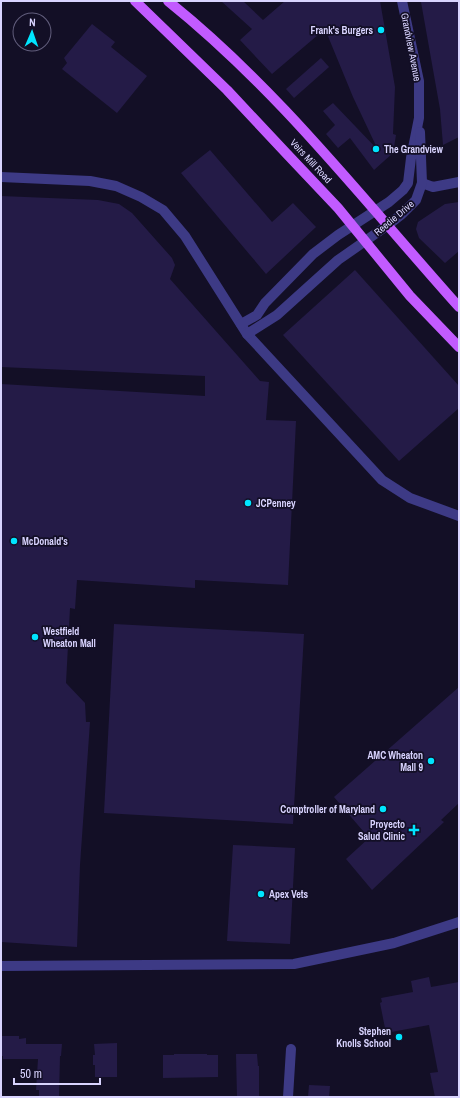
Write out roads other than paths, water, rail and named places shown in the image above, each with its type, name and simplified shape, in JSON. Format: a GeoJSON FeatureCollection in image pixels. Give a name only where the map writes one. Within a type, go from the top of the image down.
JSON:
{"type":"FeatureCollection","features":[{"type":"Feature","properties":{"kind":"main road","name":"Veirs Mill Road"},"geometry":{"type":"LineString","coordinates":[[135,1],[232,95],[338,208],[410,296],[459,347]]}},
{"type":"Feature","properties":{"kind":"main road","name":"Veirs Mill Road"},"geometry":{"type":"LineString","coordinates":[[168,1],[200,27],[252,77],[376,211],[459,307]]}},
{"type":"Feature","properties":{"kind":"street","name":"Grandview Avenue"},"geometry":{"type":"LineString","coordinates":[[402,1],[419,80],[422,183]]}},
{"type":"Feature","properties":{"kind":"street","name":"Grandview Avenue"},"geometry":{"type":"LineString","coordinates":[[241,324],[257,315],[265,303],[313,254],[334,238],[376,211],[396,196],[408,183],[411,158],[419,118]]}},
{"type":"Feature","properties":{"kind":"street"},"geometry":{"type":"LineString","coordinates":[[1,177],[90,181],[116,186],[163,210],[185,236],[247,334],[382,480],[410,498],[459,516]]}},
{"type":"Feature","properties":{"kind":"street"},"geometry":{"type":"LineString","coordinates":[[422,183],[432,187],[459,182]]}},
{"type":"Feature","properties":{"kind":"street","name":"Reedie Drive"},"geometry":{"type":"LineString","coordinates":[[247,334],[277,315],[332,264],[350,250],[365,242],[402,214],[416,200],[422,183]]}},
{"type":"Feature","properties":{"kind":"street"},"geometry":{"type":"LineString","coordinates":[[1,966],[294,964],[394,943],[459,922]]}},
{"type":"Feature","properties":{"kind":"street"},"geometry":{"type":"LineString","coordinates":[[288,1097],[291,1048]]}},
{"type":"Feature","properties":{"kind":"place","name":"Frank's Burgers"},"geometry":{"type":"Point","coordinates":[381,30]}},
{"type":"Feature","properties":{"kind":"place","name":"The Grandview"},"geometry":{"type":"Point","coordinates":[376,149]}},
{"type":"Feature","properties":{"kind":"place","name":"JCPenney"},"geometry":{"type":"Point","coordinates":[248,503]}},
{"type":"Feature","properties":{"kind":"place","name":"McDonald's"},"geometry":{"type":"Point","coordinates":[14,541]}},
{"type":"Feature","properties":{"kind":"place","name":"Westfield Wheaton Mall"},"geometry":{"type":"Point","coordinates":[35,637]}},
{"type":"Feature","properties":{"kind":"place","name":"AMC Wheaton Mall 9"},"geometry":{"type":"Point","coordinates":[431,761]}},
{"type":"Feature","properties":{"kind":"place","name":"Comptroller of Maryland"},"geometry":{"type":"Point","coordinates":[383,809]}},
{"type":"Feature","properties":{"kind":"place","name":"Proyecto Salud Clinic"},"geometry":{"type":"Point","coordinates":[414,830]}},
{"type":"Feature","properties":{"kind":"place","name":"Apex Vets"},"geometry":{"type":"Point","coordinates":[261,894]}},
{"type":"Feature","properties":{"kind":"place","name":"Stephen Knolls School"},"geometry":{"type":"Point","coordinates":[399,1037]}}]}
